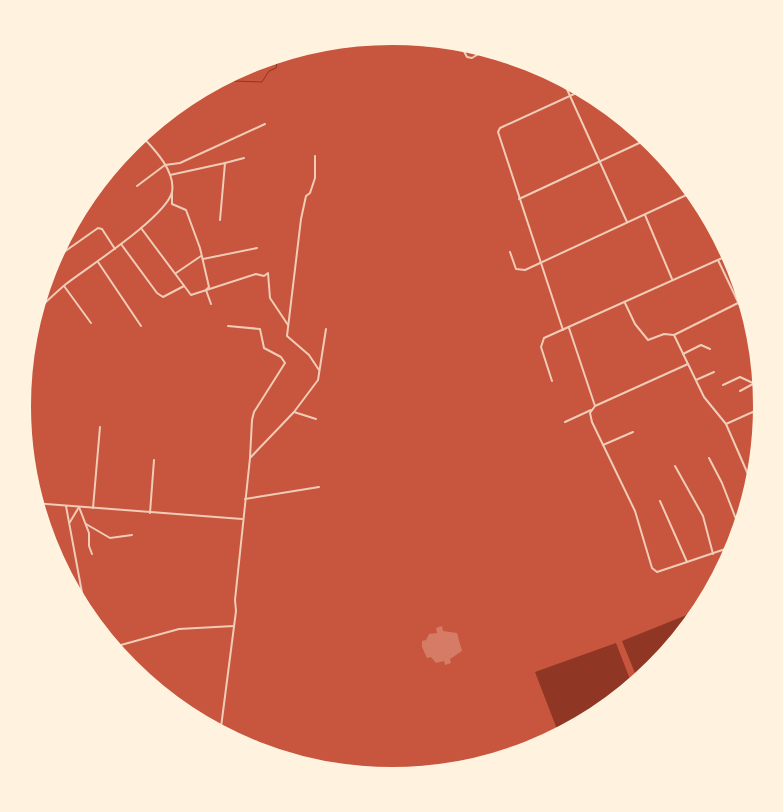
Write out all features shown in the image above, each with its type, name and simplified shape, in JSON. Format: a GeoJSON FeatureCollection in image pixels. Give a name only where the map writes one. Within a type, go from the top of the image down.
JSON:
{"type":"FeatureCollection","features":[{"type":"Feature","properties":{"kind":"street"},"geometry":{"type":"LineString","coordinates":[[463,49],[467,57],[472,58],[480,53]]}},
{"type":"Feature","properties":{"kind":"street"},"geometry":{"type":"LineString","coordinates":[[566,87],[627,223]]}},
{"type":"Feature","properties":{"kind":"street"},"geometry":{"type":"LineString","coordinates":[[563,330],[499,139],[499,129],[576,92]]}},
{"type":"Feature","properties":{"kind":"street"},"geometry":{"type":"LineString","coordinates":[[137,186],[165,165],[180,163],[265,124]]}},
{"type":"Feature","properties":{"kind":"street"},"geometry":{"type":"LineString","coordinates":[[144,138],[165,165],[170,175],[172,204],[186,210],[203,259],[209,287],[206,290],[211,304]]}},
{"type":"Feature","properties":{"kind":"street"},"geometry":{"type":"LineString","coordinates":[[519,200],[642,142]]}},
{"type":"Feature","properties":{"kind":"street"},"geometry":{"type":"LineString","coordinates":[[315,156],[315,178],[310,194],[306,196],[301,219],[288,325],[289,340],[309,355],[319,370]]}},
{"type":"Feature","properties":{"kind":"street"},"geometry":{"type":"LineString","coordinates":[[170,175],[244,158]]}},
{"type":"Feature","properties":{"kind":"street"},"geometry":{"type":"LineString","coordinates":[[220,220],[225,163]]}},
{"type":"Feature","properties":{"kind":"street"},"geometry":{"type":"LineString","coordinates":[[42,306],[64,286],[141,228],[172,193]]}},
{"type":"Feature","properties":{"kind":"street"},"geometry":{"type":"LineString","coordinates":[[510,252],[515,267],[520,271],[542,263],[687,195]]}},
{"type":"Feature","properties":{"kind":"street"},"geometry":{"type":"LineString","coordinates":[[88,205],[93,202]]}},
{"type":"Feature","properties":{"kind":"street"},"geometry":{"type":"LineString","coordinates":[[645,215],[672,280]]}},
{"type":"Feature","properties":{"kind":"street"},"geometry":{"type":"LineString","coordinates":[[61,254],[98,228],[102,229],[115,249]]}},
{"type":"Feature","properties":{"kind":"street"},"geometry":{"type":"LineString","coordinates":[[141,228],[191,295],[209,287],[257,274],[264,276],[268,273],[268,287],[272,304],[288,325]]}},
{"type":"Feature","properties":{"kind":"street"},"geometry":{"type":"LineString","coordinates":[[121,244],[157,293],[163,297],[184,286]]}},
{"type":"Feature","properties":{"kind":"street"},"geometry":{"type":"LineString","coordinates":[[203,259],[257,248]]}},
{"type":"Feature","properties":{"kind":"street"},"geometry":{"type":"LineString","coordinates":[[176,273],[201,256]]}},
{"type":"Feature","properties":{"kind":"street"},"geometry":{"type":"LineString","coordinates":[[552,381],[541,342],[544,338],[724,257]]}},
{"type":"Feature","properties":{"kind":"street"},"geometry":{"type":"LineString","coordinates":[[718,260],[744,315]]}},
{"type":"Feature","properties":{"kind":"street"},"geometry":{"type":"LineString","coordinates":[[98,262],[142,326]]}},
{"type":"Feature","properties":{"kind":"street"},"geometry":{"type":"LineString","coordinates":[[64,286],[91,323]]}},
{"type":"Feature","properties":{"kind":"street"},"geometry":{"type":"LineString","coordinates":[[625,303],[635,324],[648,340],[664,334],[674,335],[738,303]]}},
{"type":"Feature","properties":{"kind":"street"},"geometry":{"type":"LineString","coordinates":[[221,727],[236,611],[235,600],[242,519],[250,458],[252,420],[254,412],[286,363],[262,346],[260,329],[228,326]]}},
{"type":"Feature","properties":{"kind":"street"},"geometry":{"type":"LineString","coordinates":[[569,328],[596,406]]}},
{"type":"Feature","properties":{"kind":"street"},"geometry":{"type":"LineString","coordinates":[[250,458],[294,412],[318,380],[326,330]]}},
{"type":"Feature","properties":{"kind":"street"},"geometry":{"type":"LineString","coordinates":[[674,335],[704,396],[726,424],[749,477]]}},
{"type":"Feature","properties":{"kind":"street"},"geometry":{"type":"LineString","coordinates":[[683,354],[701,346],[710,349]]}},
{"type":"Feature","properties":{"kind":"street"},"geometry":{"type":"LineString","coordinates":[[688,364],[596,406],[590,413],[592,422],[635,511],[652,568],[657,572],[666,570],[726,549]]}},
{"type":"Feature","properties":{"kind":"street"},"geometry":{"type":"LineString","coordinates":[[696,381],[714,372]]}},
{"type":"Feature","properties":{"kind":"street"},"geometry":{"type":"LineString","coordinates":[[723,385],[740,377],[752,383]]}},
{"type":"Feature","properties":{"kind":"street"},"geometry":{"type":"LineString","coordinates":[[740,391],[755,382]]}},
{"type":"Feature","properties":{"kind":"street"},"geometry":{"type":"LineString","coordinates":[[565,422],[593,409]]}},
{"type":"Feature","properties":{"kind":"street"},"geometry":{"type":"LineString","coordinates":[[726,424],[756,410]]}},
{"type":"Feature","properties":{"kind":"street"},"geometry":{"type":"LineString","coordinates":[[294,412],[316,419]]}},
{"type":"Feature","properties":{"kind":"street"},"geometry":{"type":"LineString","coordinates":[[753,412],[756,417]]}},
{"type":"Feature","properties":{"kind":"street"},"geometry":{"type":"LineString","coordinates":[[93,508],[100,427]]}},
{"type":"Feature","properties":{"kind":"street"},"geometry":{"type":"LineString","coordinates":[[603,445],[633,432]]}},
{"type":"Feature","properties":{"kind":"street"},"geometry":{"type":"LineString","coordinates":[[709,458],[722,483],[737,521]]}},
{"type":"Feature","properties":{"kind":"street"},"geometry":{"type":"LineString","coordinates":[[150,513],[154,460]]}},
{"type":"Feature","properties":{"kind":"street"},"geometry":{"type":"LineString","coordinates":[[675,466],[703,516],[713,554]]}},
{"type":"Feature","properties":{"kind":"street"},"geometry":{"type":"LineString","coordinates":[[245,499],[319,486]]}},
{"type":"Feature","properties":{"kind":"street"},"geometry":{"type":"LineString","coordinates":[[660,501],[687,562]]}},
{"type":"Feature","properties":{"kind":"street"},"geometry":{"type":"LineString","coordinates":[[41,504],[242,519]]}},
{"type":"Feature","properties":{"kind":"street"},"geometry":{"type":"LineString","coordinates":[[66,506],[84,601]]}},
{"type":"Feature","properties":{"kind":"street"},"geometry":{"type":"LineString","coordinates":[[69,522],[79,506]]}},
{"type":"Feature","properties":{"kind":"street"},"geometry":{"type":"LineString","coordinates":[[79,506],[86,524],[92,554]]}},
{"type":"Feature","properties":{"kind":"street"},"geometry":{"type":"LineString","coordinates":[[86,524],[110,538],[132,535]]}},
{"type":"Feature","properties":{"kind":"street"},"geometry":{"type":"LineString","coordinates":[[78,591],[81,588]]}},
{"type":"Feature","properties":{"kind":"street"},"geometry":{"type":"LineString","coordinates":[[236,611],[240,612]]}},
{"type":"Feature","properties":{"kind":"street"},"geometry":{"type":"LineString","coordinates":[[118,646],[179,629],[234,626]]}},
{"type":"Feature","properties":{"kind":"shaded area"},"geometry":{"type":"Polygon","coordinates":[[[690,614],[665,646],[636,676],[622,641],[690,614]]]}},
{"type":"Feature","properties":{"kind":"shaded area"},"geometry":{"type":"Polygon","coordinates":[[[616,643],[631,681],[594,709],[557,729],[535,672],[616,643]]]}},
{"type":"Feature","properties":{"kind":"building"},"geometry":{"type":"Polygon","coordinates":[[[442,626],[443,631],[457,633],[462,651],[450,659],[451,663],[445,665],[444,661],[436,663],[431,657],[427,658],[422,647],[422,641],[426,640],[429,634],[437,633],[436,628],[442,626]]]}},
{"type":"Feature","properties":{"kind":"waterway"},"geometry":{"type":"LineString","coordinates":[[226,83],[232,81],[262,82],[269,71],[276,68],[277,63],[284,58]]}},
{"type":"Feature","properties":{"kind":"waterway"},"geometry":{"type":"LineString","coordinates":[[176,113],[181,109]]}},
{"type":"Feature","properties":{"kind":"waterway"},"geometry":{"type":"LineString","coordinates":[[130,153],[148,136]]}}]}
